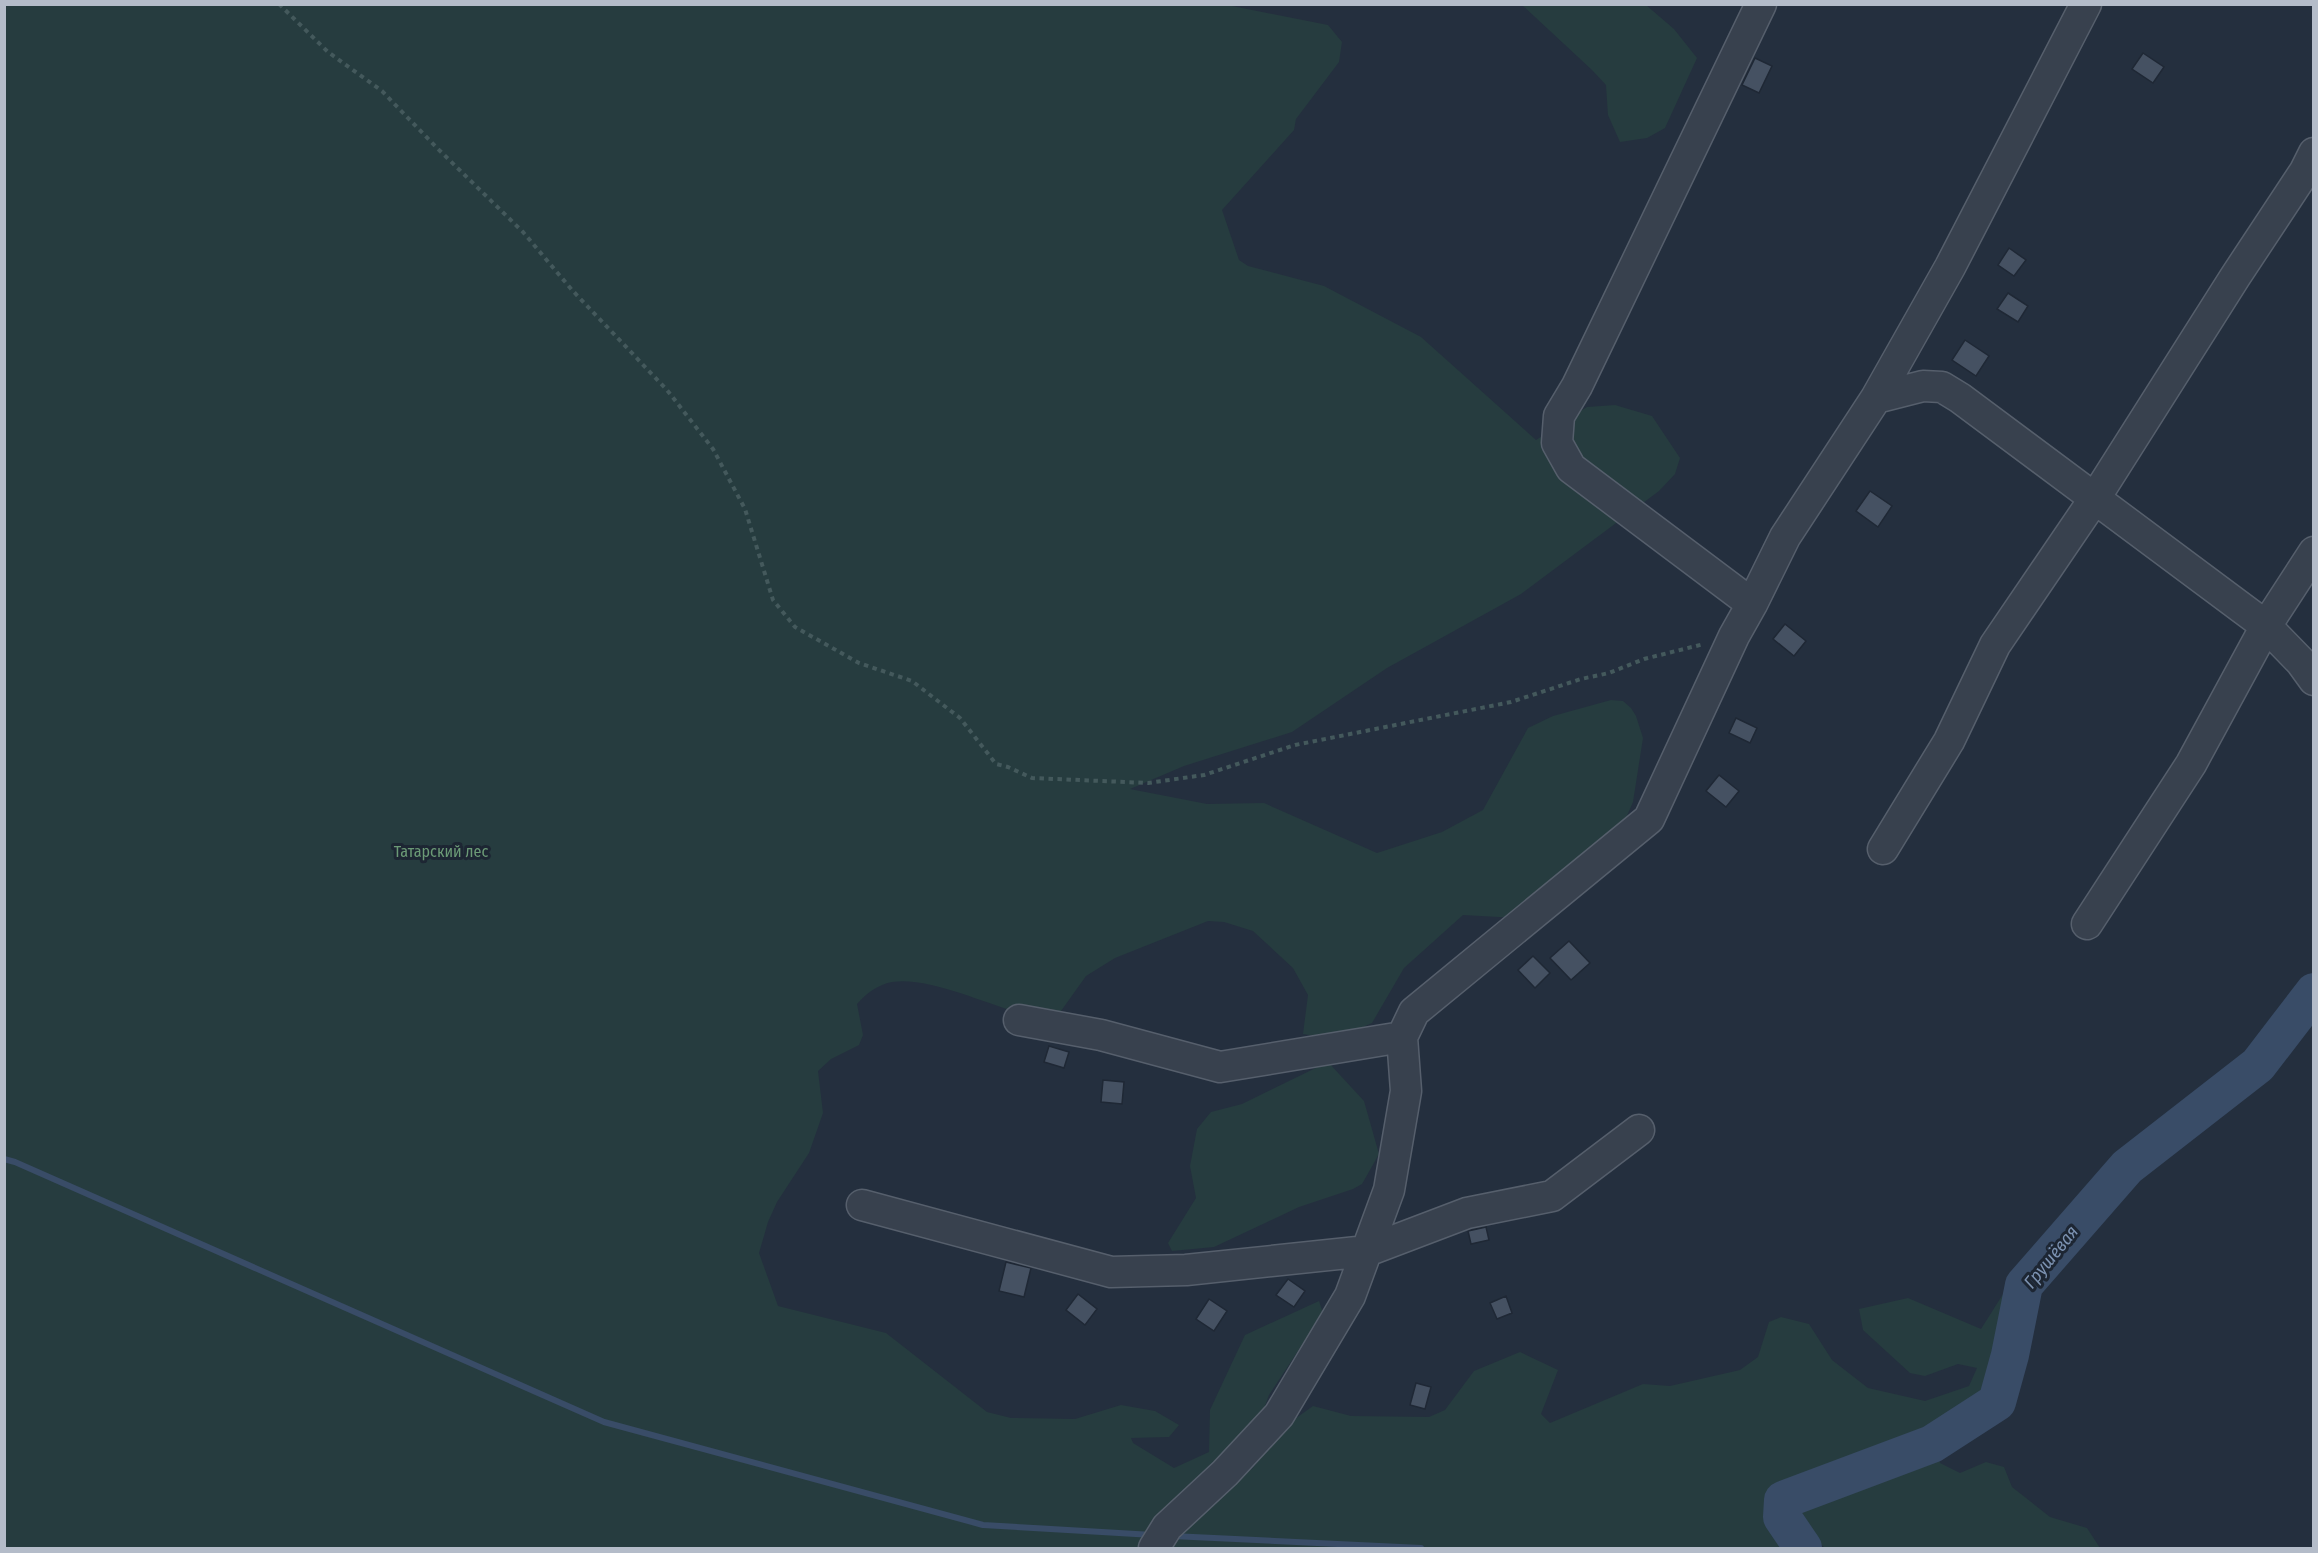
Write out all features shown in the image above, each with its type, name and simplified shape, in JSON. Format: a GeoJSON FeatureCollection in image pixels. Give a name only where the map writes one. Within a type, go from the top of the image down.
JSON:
{"type":"FeatureCollection","features":[{"type":"Feature","properties":{"kind":"street"},"geometry":{"type":"LineString","coordinates":[[1752,604],[1571,468],[1557,443],[1559,416],[1577,386],[1761,4]]}},
{"type":"Feature","properties":{"kind":"street"},"geometry":{"type":"LineString","coordinates":[[1154,1548],[1167,1527],[1225,1473],[1279,1415],[1350,1296],[1389,1190],[1406,1091],[1402,1037],[1414,1012],[1649,819],[1734,636],[1785,537],[1876,398],[1950,267],[2086,4]]}},
{"type":"Feature","properties":{"kind":"street"},"geometry":{"type":"LineString","coordinates":[[1883,849],[1949,741],[1995,645],[2095,498],[2305,171],[2313,153]]}},
{"type":"Feature","properties":{"kind":"street"},"geometry":{"type":"LineString","coordinates":[[1876,398],[1923,386],[1942,387],[1960,398],[2266,626],[2301,662],[2313,680]]}},
{"type":"Feature","properties":{"kind":"street"},"geometry":{"type":"LineString","coordinates":[[2087,924],[2191,764],[2266,626],[2313,552]]}},
{"type":"Feature","properties":{"kind":"street"},"geometry":{"type":"LineString","coordinates":[[1019,1020],[1101,1035],[1220,1067],[1402,1037]]}},
{"type":"Feature","properties":{"kind":"street"},"geometry":{"type":"LineString","coordinates":[[862,1205],[1111,1272],[1186,1270],[1367,1251],[1467,1213],[1552,1196],[1639,1130]]}},
{"type":"Feature","properties":{"kind":"path"},"geometry":{"type":"LineString","coordinates":[[279,4],[328,52],[382,91],[523,232],[572,290],[667,390],[713,449],[745,509],[773,600],[795,627],[860,663],[912,681],[960,718],[996,764],[1032,778],[1148,783],[1204,775],[1294,745],[1511,702],[1581,679],[1609,673],[1644,659],[1734,636]]}},
{"type":"Feature","properties":{"kind":"green space","name":"Татарский лес"},"geometry":{"type":"Polygon","coordinates":[[[1222,4],[1328,25],[1342,42],[1339,62],[1296,119],[1294,130],[1222,210],[1239,260],[1248,266],[1324,286],[1421,337],[1536,440],[1587,407],[1615,405],[1652,416],[1680,458],[1675,474],[1659,491],[1521,594],[1387,668],[1292,732],[1184,766],[1130,789],[1207,804],[1264,803],[1377,853],[1442,832],[1483,810],[1528,728],[1553,716],[1611,700],[1623,701],[1631,708],[1643,738],[1633,802],[1626,818],[1537,919],[1463,915],[1404,968],[1372,1023],[1336,1039],[1303,1034],[1308,995],[1293,968],[1253,931],[1224,922],[1208,921],[1115,958],[1086,976],[1056,1018],[1028,1015],[924,983],[892,982],[877,987],[857,1004],[863,1035],[859,1045],[831,1059],[818,1071],[823,1113],[809,1153],[777,1202],[768,1222],[759,1253],[778,1306],[886,1333],[987,1412],[1011,1418],[1075,1419],[1121,1405],[1155,1411],[1179,1425],[1169,1437],[1131,1438],[1133,1443],[1174,1468],[1209,1452],[1210,1410],[1245,1335],[1319,1301],[1323,1313],[1269,1395],[1252,1441],[1209,1484],[1252,1469],[1285,1426],[1313,1406],[1351,1416],[1429,1417],[1445,1410],[1474,1371],[1520,1352],[1558,1370],[1541,1414],[1550,1423],[1643,1384],[1670,1386],[1740,1370],[1758,1357],[1769,1322],[1781,1317],[1809,1324],[1832,1360],[1868,1388],[1925,1401],[1969,1386],[1977,1368],[1958,1364],[1925,1376],[1910,1373],[1863,1330],[1859,1309],[1908,1298],[1981,1329],[2005,1291],[2027,1300],[2032,1311],[1995,1362],[2002,1390],[1995,1420],[1937,1453],[1940,1463],[1960,1473],[1986,1462],[2004,1467],[2012,1487],[2050,1517],[2087,1528],[2100,1548],[1825,1548],[1812,1536],[1797,1537],[1788,1548],[5,1548],[4,5],[1222,4]]]}},
{"type":"Feature","properties":{"kind":"green space"},"geometry":{"type":"Polygon","coordinates":[[[1522,5],[1646,5],[1674,29],[1697,58],[1665,128],[1647,138],[1620,142],[1608,115],[1606,85],[1522,5]]]}},
{"type":"Feature","properties":{"kind":"green space"},"geometry":{"type":"Polygon","coordinates":[[[1328,1062],[1364,1101],[1379,1154],[1362,1184],[1299,1207],[1214,1247],[1172,1251],[1168,1243],[1196,1198],[1190,1166],[1197,1129],[1211,1112],[1242,1104],[1328,1062]]]}},
{"type":"Feature","properties":{"kind":"building"},"geometry":{"type":"Polygon","coordinates":[[[2143,53],[2164,67],[2153,83],[2132,69],[2143,53]]]}},
{"type":"Feature","properties":{"kind":"building"},"geometry":{"type":"Polygon","coordinates":[[[1755,58],[1772,66],[1759,93],[1742,85],[1755,58]]]}},
{"type":"Feature","properties":{"kind":"building"},"geometry":{"type":"Polygon","coordinates":[[[2009,248],[2026,260],[2014,276],[1998,265],[2009,248]]]}},
{"type":"Feature","properties":{"kind":"building"},"geometry":{"type":"Polygon","coordinates":[[[2008,293],[2028,306],[2018,322],[1997,309],[2008,293]]]}},
{"type":"Feature","properties":{"kind":"building"},"geometry":{"type":"Polygon","coordinates":[[[1965,340],[1989,356],[1976,376],[1952,360],[1965,340]]]}},
{"type":"Feature","properties":{"kind":"building"},"geometry":{"type":"Polygon","coordinates":[[[1870,491],[1892,506],[1878,527],[1856,511],[1870,491]]]}},
{"type":"Feature","properties":{"kind":"building"},"geometry":{"type":"Polygon","coordinates":[[[1785,624],[1806,641],[1794,656],[1773,639],[1785,624]]]}},
{"type":"Feature","properties":{"kind":"building"},"geometry":{"type":"Polygon","coordinates":[[[1736,718],[1757,728],[1750,743],[1729,733],[1736,718]]]}},
{"type":"Feature","properties":{"kind":"building"},"geometry":{"type":"Polygon","coordinates":[[[1719,775],[1739,791],[1726,807],[1706,791],[1719,775]]]}},
{"type":"Feature","properties":{"kind":"building"},"geometry":{"type":"Polygon","coordinates":[[[1569,941],[1590,963],[1571,980],[1550,958],[1569,941]]]}},
{"type":"Feature","properties":{"kind":"building"},"geometry":{"type":"Polygon","coordinates":[[[1533,956],[1550,973],[1535,988],[1518,970],[1533,956]]]}},
{"type":"Feature","properties":{"kind":"building"},"geometry":{"type":"Polygon","coordinates":[[[1049,1046],[1069,1052],[1064,1068],[1044,1062],[1049,1046]]]}},
{"type":"Feature","properties":{"kind":"building"},"geometry":{"type":"Polygon","coordinates":[[[1103,1080],[1124,1082],[1122,1104],[1101,1102],[1103,1080]]]}},
{"type":"Feature","properties":{"kind":"building"},"geometry":{"type":"Polygon","coordinates":[[[1486,1227],[1489,1240],[1471,1244],[1468,1231],[1486,1227]]]}},
{"type":"Feature","properties":{"kind":"building"},"geometry":{"type":"Polygon","coordinates":[[[1006,1262],[1031,1268],[1024,1297],[999,1291],[1006,1262]]]}},
{"type":"Feature","properties":{"kind":"building"},"geometry":{"type":"Polygon","coordinates":[[[1288,1279],[1305,1291],[1294,1307],[1276,1295],[1288,1279]]]}},
{"type":"Feature","properties":{"kind":"building"},"geometry":{"type":"Polygon","coordinates":[[[1078,1294],[1097,1309],[1085,1325],[1066,1310],[1078,1294]]]}},
{"type":"Feature","properties":{"kind":"building"},"geometry":{"type":"Polygon","coordinates":[[[1506,1296],[1512,1313],[1497,1319],[1490,1303],[1506,1296]]]}},
{"type":"Feature","properties":{"kind":"building"},"geometry":{"type":"Polygon","coordinates":[[[1209,1299],[1227,1311],[1214,1331],[1196,1319],[1209,1299]]]}},
{"type":"Feature","properties":{"kind":"building"},"geometry":{"type":"Polygon","coordinates":[[[1416,1383],[1431,1387],[1425,1409],[1410,1405],[1416,1383]]]}},
{"type":"Feature","properties":{"kind":"waterway","name":"Грушёвая"},"geometry":{"type":"LineString","coordinates":[[1803,1548],[1782,1517],[1783,1500],[1932,1444],[1997,1402],[2010,1355],[2024,1285],[2127,1167],[2258,1065],[2314,992]]}},
{"type":"Feature","properties":{"kind":"waterway"},"geometry":{"type":"LineString","coordinates":[[4,1159],[604,1422],[983,1525],[1153,1535]]}},
{"type":"Feature","properties":{"kind":"waterway"},"geometry":{"type":"LineString","coordinates":[[1172,1536],[1421,1548]]}}]}
